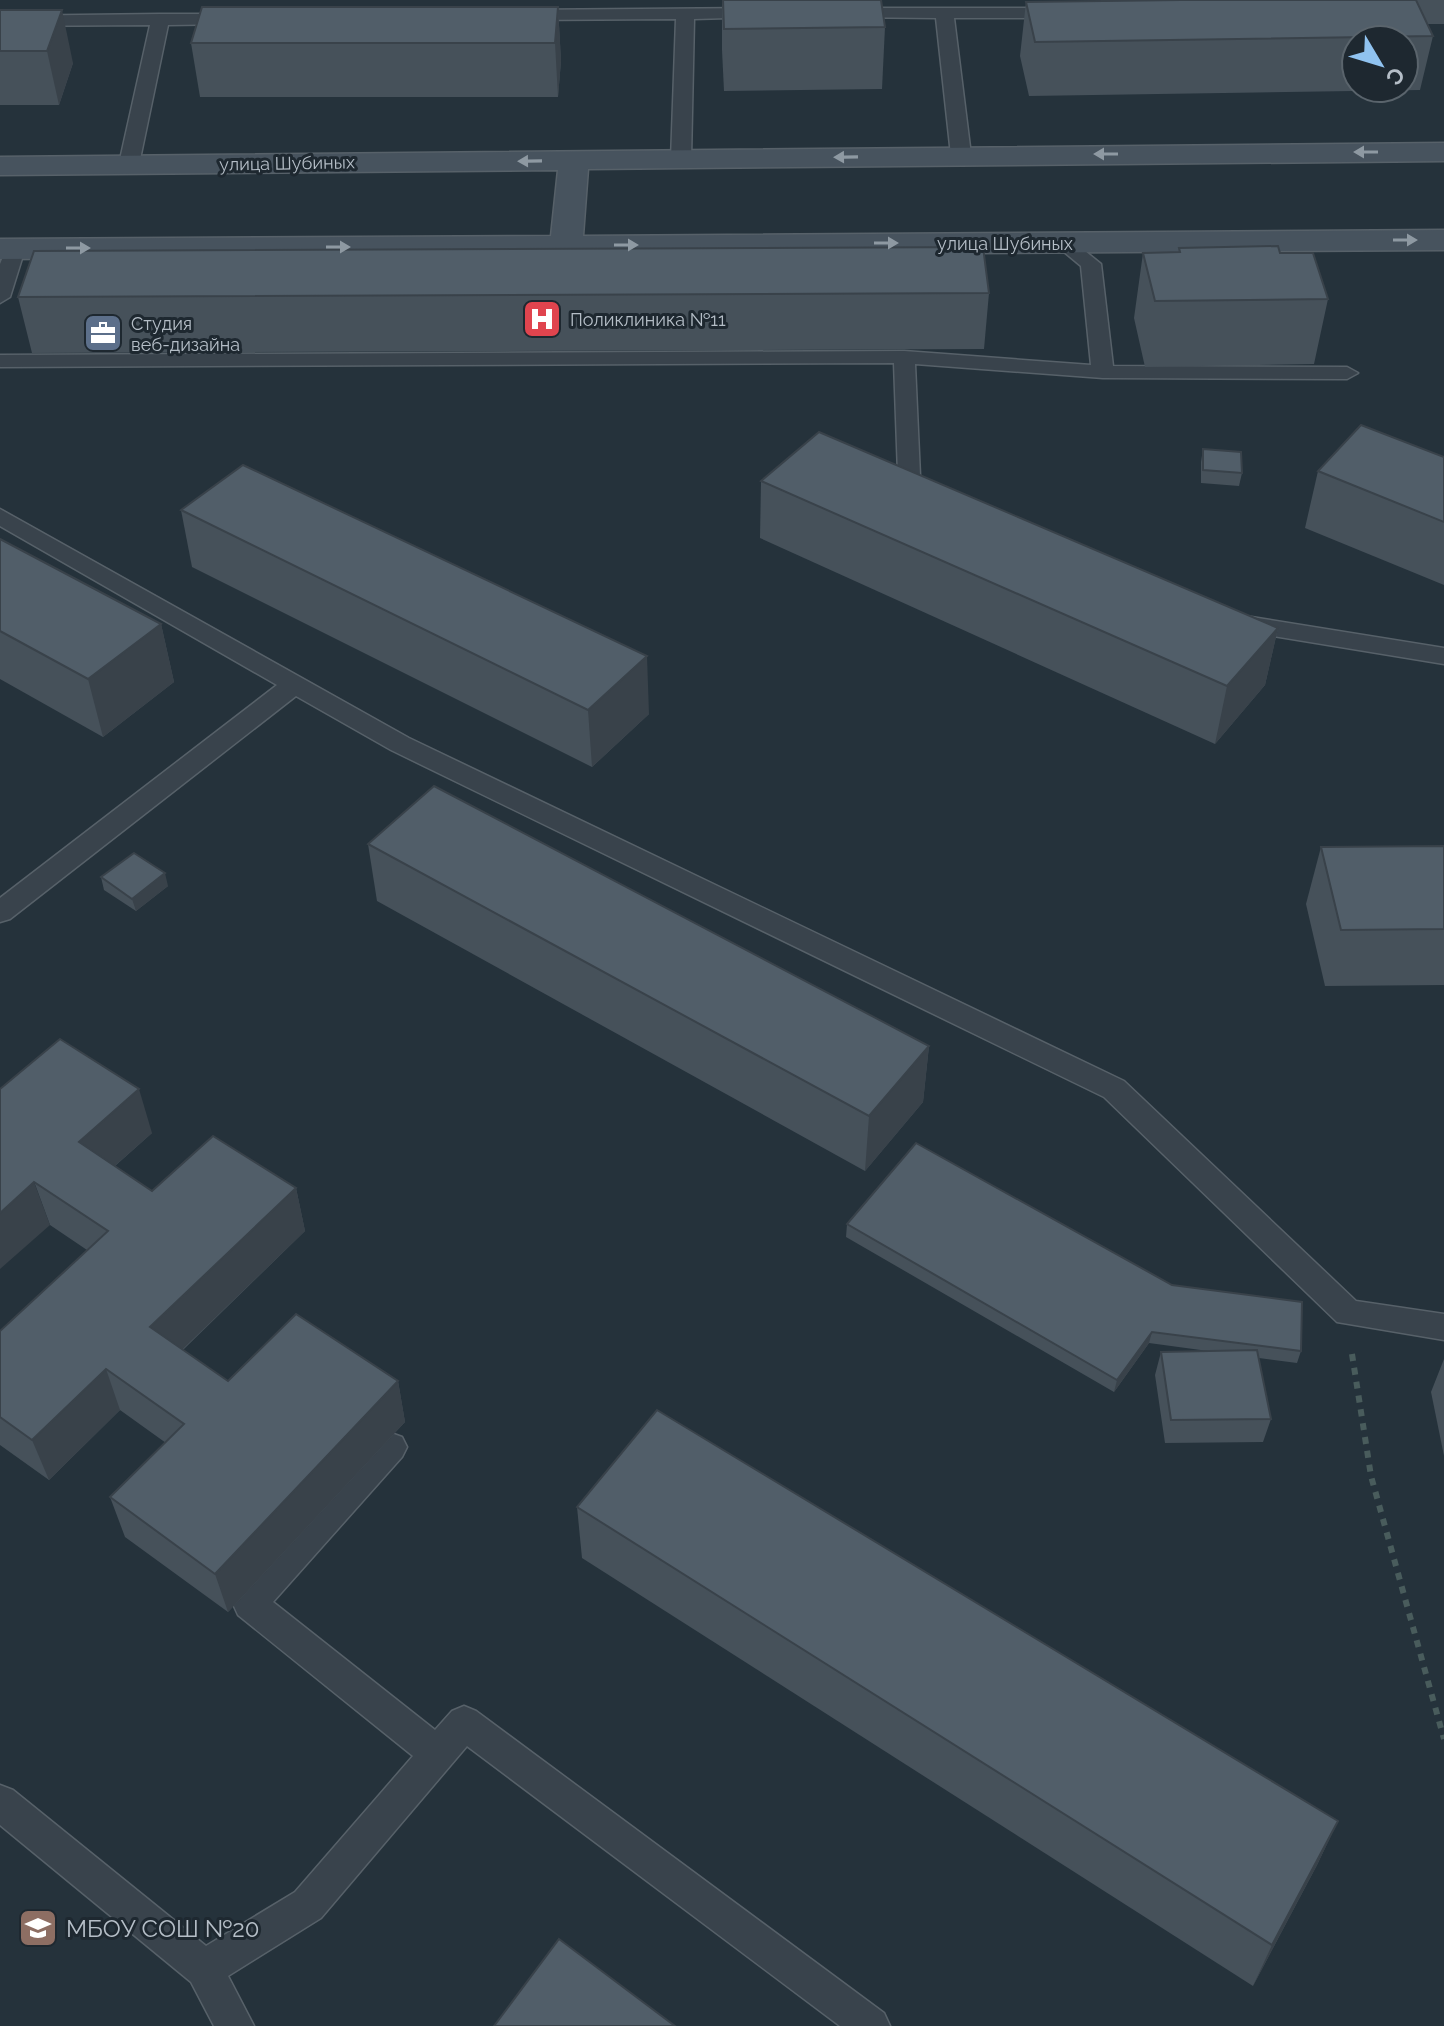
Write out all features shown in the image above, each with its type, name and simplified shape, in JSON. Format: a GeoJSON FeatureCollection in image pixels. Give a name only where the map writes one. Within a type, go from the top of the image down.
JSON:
{"type":"FeatureCollection","features":[{"type":"Feature","properties":{"kind":"main road","name":"улица Шубиных"},"geometry":{"type":"LineString","coordinates":[[0,166],[1444,152]]}},
{"type":"Feature","properties":{"kind":"main road"},"geometry":{"type":"LineString","coordinates":[[566,245],[574,160]]}},
{"type":"Feature","properties":{"kind":"main road","name":"улица Шубиных"},"geometry":{"type":"LineString","coordinates":[[7,249],[1444,240]]}},
{"type":"Feature","properties":{"kind":"lane"},"geometry":{"type":"LineString","coordinates":[[507,15],[634,7],[685,13],[776,13]]}},
{"type":"Feature","properties":{"kind":"lane"},"geometry":{"type":"LineString","coordinates":[[681,159],[685,13]]}},
{"type":"Feature","properties":{"kind":"lane"},"geometry":{"type":"LineString","coordinates":[[822,13],[1084,13]]}},
{"type":"Feature","properties":{"kind":"lane"},"geometry":{"type":"LineString","coordinates":[[944,14],[961,155]]}},
{"type":"Feature","properties":{"kind":"lane"},"geometry":{"type":"LineString","coordinates":[[0,21],[255,18]]}},
{"type":"Feature","properties":{"kind":"lane"},"geometry":{"type":"LineString","coordinates":[[129,164],[160,19]]}},
{"type":"Feature","properties":{"kind":"lane"},"geometry":{"type":"LineString","coordinates":[[1062,242],[1091,264],[1103,372]]}},
{"type":"Feature","properties":{"kind":"lane"},"geometry":{"type":"LineString","coordinates":[[0,297],[7,249]]}},
{"type":"Feature","properties":{"kind":"lane"},"geometry":{"type":"LineString","coordinates":[[904,357],[910,502],[938,515]]}},
{"type":"Feature","properties":{"kind":"lane"},"geometry":{"type":"LineString","coordinates":[[0,361],[904,357],[1103,372],[1347,373]]}},
{"type":"Feature","properties":{"kind":"lane"},"geometry":{"type":"LineString","coordinates":[[0,516],[400,744],[1114,1089],[1348,1313],[1444,1327]]}},
{"type":"Feature","properties":{"kind":"lane"},"geometry":{"type":"LineString","coordinates":[[1216,619],[1444,656]]}},
{"type":"Feature","properties":{"kind":"lane"},"geometry":{"type":"LineString","coordinates":[[0,912],[295,684]]}},
{"type":"Feature","properties":{"kind":"lane"},"geometry":{"type":"LineString","coordinates":[[391,1447],[250,1604],[401,1727],[439,1754]]}},
{"type":"Feature","properties":{"kind":"lane"},"geometry":{"type":"LineString","coordinates":[[204,1969],[308,1905],[464,1723],[871,2026]]}},
{"type":"Feature","properties":{"kind":"lane"},"geometry":{"type":"LineString","coordinates":[[0,1802],[204,1969],[235,2026]]}},
{"type":"Feature","properties":{"kind":"path"},"geometry":{"type":"LineString","coordinates":[[1348,1313],[1371,1476],[1444,1739]]}},
{"type":"Feature","properties":{"kind":"building"},"geometry":{"type":"Polygon","coordinates":[[[723,0],[881,0],[885,27],[724,29],[723,0]]]}},
{"type":"Feature","properties":{"kind":"building"},"geometry":{"type":"Polygon","coordinates":[[[1416,0],[1433,36],[1420,36],[1420,24],[1340,24],[1340,37],[1035,42],[1026,2],[1416,0]]]}},
{"type":"Feature","properties":{"kind":"building"},"geometry":{"type":"Polygon","coordinates":[[[202,7],[558,7],[555,43],[191,43],[202,7]]]}},
{"type":"Feature","properties":{"kind":"building"},"geometry":{"type":"Polygon","coordinates":[[[0,10],[62,10],[47,51],[0,51],[0,10]]]}},
{"type":"Feature","properties":{"kind":"building"},"geometry":{"type":"Polygon","coordinates":[[[1278,246],[1280,253],[1313,253],[1328,299],[1155,301],[1143,253],[1180,252],[1179,248],[1278,246]]]}},
{"type":"Feature","properties":{"kind":"building"},"geometry":{"type":"Polygon","coordinates":[[[983,247],[989,293],[18,297],[34,251],[983,247]]]}},
{"type":"Feature","properties":{"kind":"building"},"geometry":{"type":"Polygon","coordinates":[[[1361,425],[1444,457],[1444,522],[1318,471],[1361,425]]]}},
{"type":"Feature","properties":{"kind":"building"},"geometry":{"type":"Polygon","coordinates":[[[819,432],[1278,628],[1227,686],[761,481],[819,432]]]}},
{"type":"Feature","properties":{"kind":"building"},"geometry":{"type":"Polygon","coordinates":[[[1203,449],[1241,452],[1242,473],[1203,470],[1203,449]]]}},
{"type":"Feature","properties":{"kind":"building"},"geometry":{"type":"Polygon","coordinates":[[[243,465],[647,656],[588,710],[181,510],[243,465]]]}},
{"type":"Feature","properties":{"kind":"building"},"geometry":{"type":"Polygon","coordinates":[[[0,539],[161,624],[88,679],[0,631],[0,539]]]}},
{"type":"Feature","properties":{"kind":"building"},"geometry":{"type":"Polygon","coordinates":[[[434,786],[929,1046],[869,1116],[368,844],[434,786]]]}},
{"type":"Feature","properties":{"kind":"building"},"geometry":{"type":"Polygon","coordinates":[[[1444,846],[1444,929],[1341,930],[1321,847],[1444,846]]]}},
{"type":"Feature","properties":{"kind":"building"},"geometry":{"type":"Polygon","coordinates":[[[134,853],[165,873],[132,899],[101,877],[134,853]]]}},
{"type":"Feature","properties":{"kind":"building"},"geometry":{"type":"Polygon","coordinates":[[[60,1039],[139,1089],[79,1142],[152,1191],[213,1136],[296,1188],[150,1327],[228,1381],[296,1314],[398,1381],[215,1574],[110,1497],[184,1424],[106,1369],[32,1440],[0,1417],[0,1331],[108,1231],[34,1182],[0,1213],[0,1089],[60,1039]]]}},
{"type":"Feature","properties":{"kind":"building"},"geometry":{"type":"Polygon","coordinates":[[[916,1143],[1172,1285],[1302,1302],[1301,1351],[1152,1332],[1117,1380],[847,1224],[916,1143]]]}},
{"type":"Feature","properties":{"kind":"building"},"geometry":{"type":"Polygon","coordinates":[[[1257,1350],[1271,1419],[1171,1420],[1161,1352],[1257,1350]]]}},
{"type":"Feature","properties":{"kind":"building"},"geometry":{"type":"Polygon","coordinates":[[[657,1410],[1338,1821],[1272,1945],[577,1507],[657,1410]]]}},
{"type":"Feature","properties":{"kind":"building"},"geometry":{"type":"Polygon","coordinates":[[[559,1939],[675,2026],[494,2026],[559,1939]]]}},
{"type":"Feature","properties":{"kind":"place","name":"Поликлиника №11"},"geometry":{"type":"Point","coordinates":[542,319]}},
{"type":"Feature","properties":{"kind":"place","name":"Студия веб-дизайна"},"geometry":{"type":"Point","coordinates":[103,333]}},
{"type":"Feature","properties":{"kind":"place","name":"МБОУ СОШ №20"},"geometry":{"type":"Point","coordinates":[38,1928]}}]}
